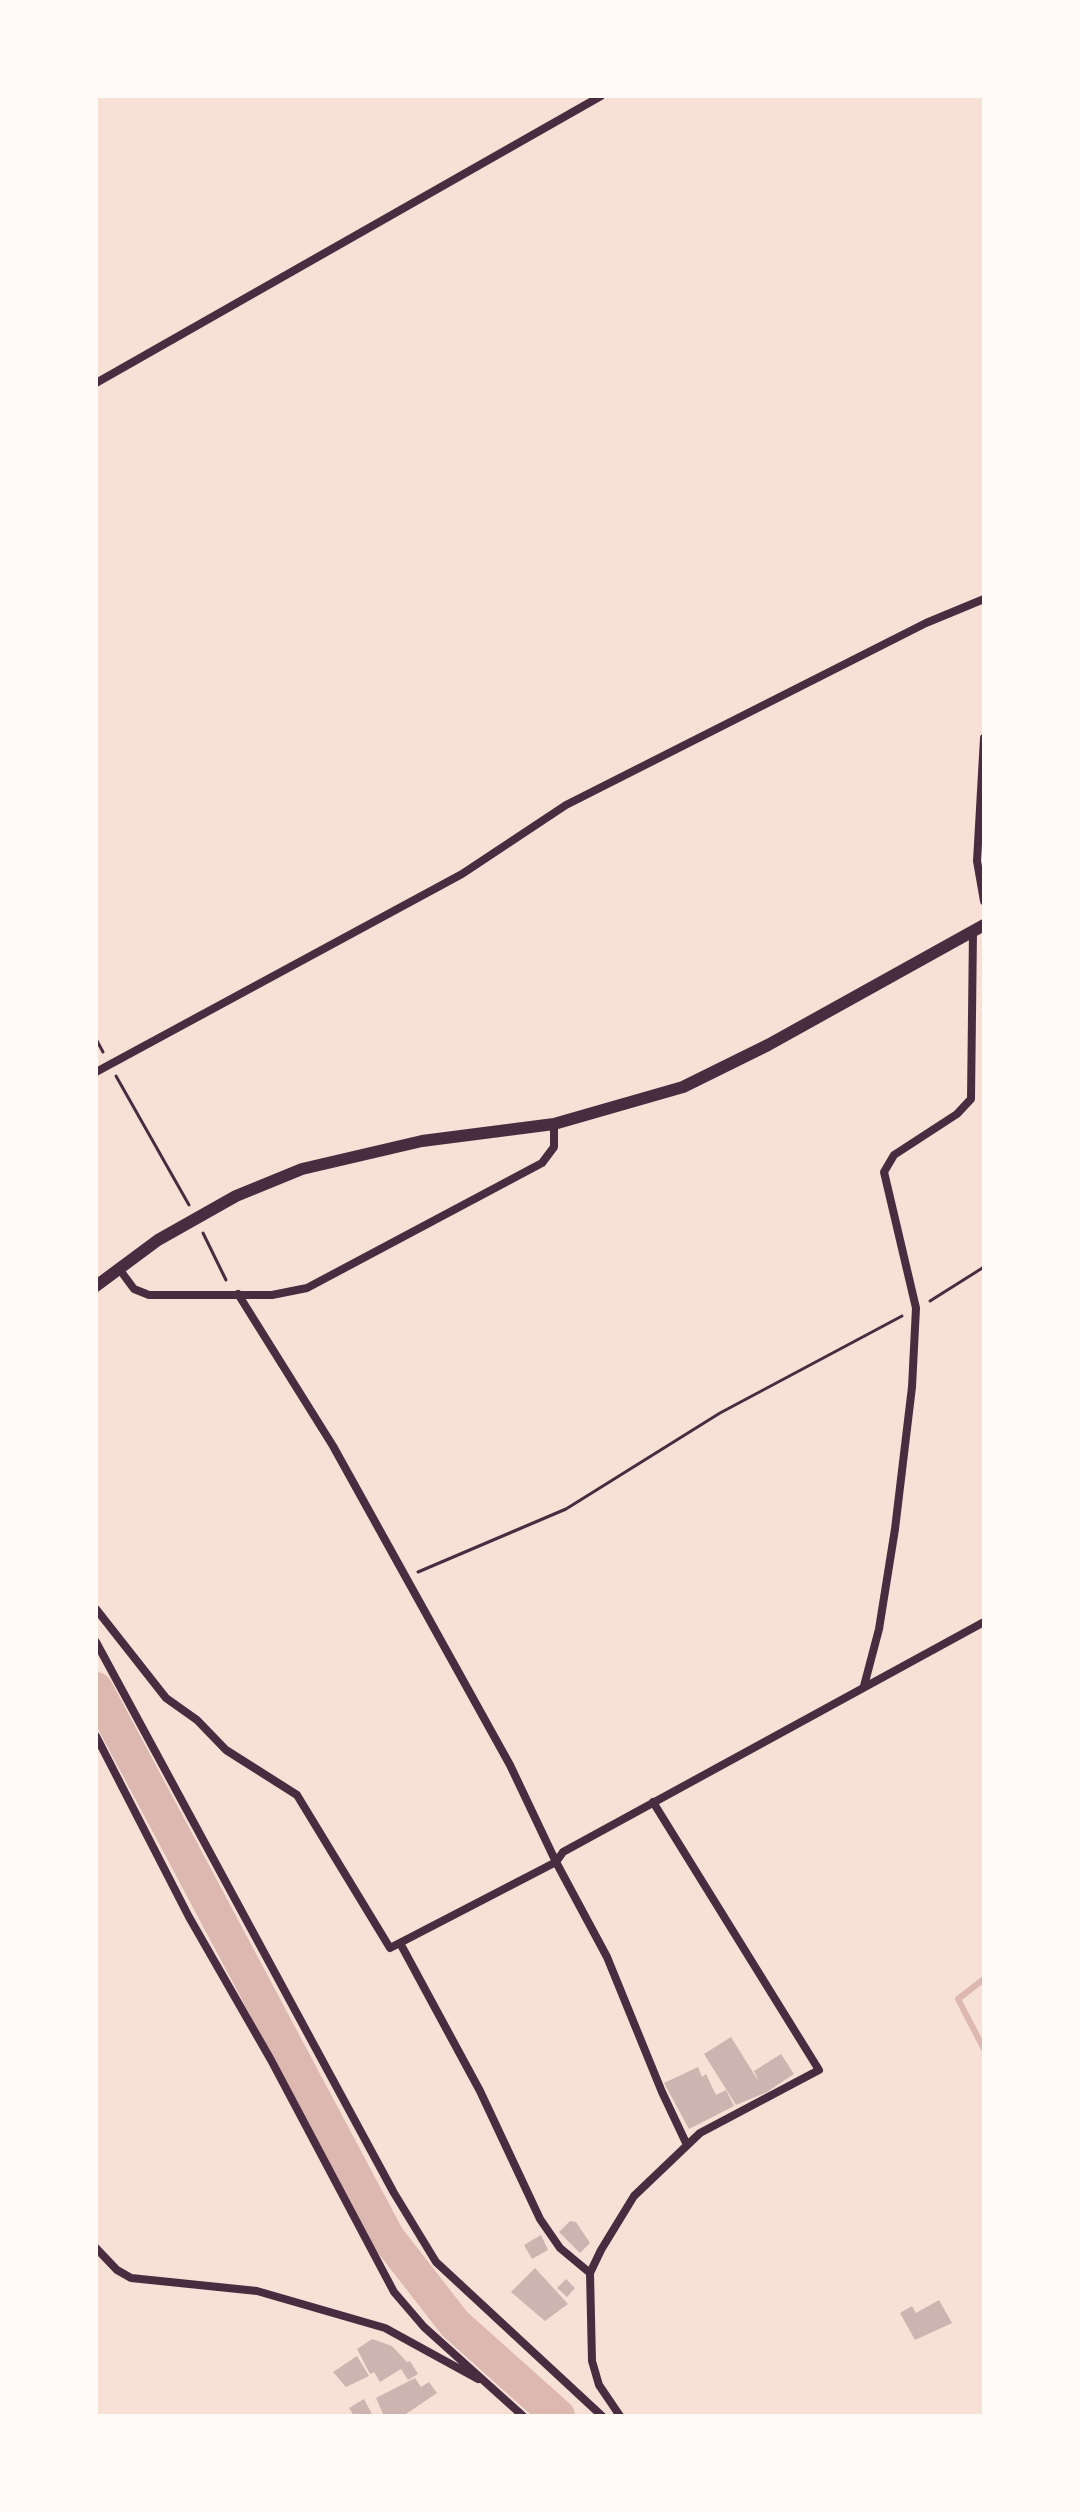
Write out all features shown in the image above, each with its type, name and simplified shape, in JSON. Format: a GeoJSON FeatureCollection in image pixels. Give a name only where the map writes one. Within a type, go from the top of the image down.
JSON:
{"type":"FeatureCollection","features":[{"type":"Feature","properties":{"kind":"main road"},"geometry":{"type":"LineString","coordinates":[[96,1286],[158,1240],[236,1196],[302,1169],[362,1152],[554,1124],[654,1098],[710,1075],[978,928]]}},
{"type":"Feature","properties":{"kind":"street"},"geometry":{"type":"LineString","coordinates":[[96,383],[601,96]]}},
{"type":"Feature","properties":{"kind":"street"},"geometry":{"type":"LineString","coordinates":[[96,1072],[312,952],[462,874],[566,805],[926,623],[984,599]]}},
{"type":"Feature","properties":{"kind":"street"},"geometry":{"type":"LineString","coordinates":[[984,738],[977,861],[984,901]]}},
{"type":"Feature","properties":{"kind":"street"},"geometry":{"type":"LineString","coordinates":[[864,1686],[879,1629],[895,1529],[912,1387],[916,1308],[884,1172],[894,1155],[957,1114],[971,1099],[978,928]]}},
{"type":"Feature","properties":{"kind":"street"},"geometry":{"type":"LineString","coordinates":[[120,1270],[134,1289],[149,1295],[272,1295],[307,1288],[542,1163],[554,1147],[554,1124]]}},
{"type":"Feature","properties":{"kind":"street"},"geometry":{"type":"LineString","coordinates":[[235,1294],[333,1446],[510,1765],[556,1862],[607,1957],[687,2145]]}},
{"type":"Feature","properties":{"kind":"street"},"geometry":{"type":"LineString","coordinates":[[96,1609],[166,1698],[197,1720],[226,1750],[297,1795],[390,1948],[556,1862],[563,1852],[984,1622]]}},
{"type":"Feature","properties":{"kind":"street"},"geometry":{"type":"LineString","coordinates":[[96,1642],[394,2193],[436,2262],[602,2416]]}},
{"type":"Feature","properties":{"kind":"street"},"geometry":{"type":"LineString","coordinates":[[96,1736],[189,1917],[271,2060],[394,2292],[424,2327],[523,2416]]}},
{"type":"Feature","properties":{"kind":"street"},"geometry":{"type":"LineString","coordinates":[[620,2416],[599,2385],[592,2361],[590,2273],[634,2196],[700,2133],[819,2070],[653,1802]]}},
{"type":"Feature","properties":{"kind":"street"},"geometry":{"type":"LineString","coordinates":[[400,1943],[480,2091],[540,2219],[560,2248],[590,2273]]}},
{"type":"Feature","properties":{"kind":"street"},"geometry":{"type":"LineString","coordinates":[[96,2248],[117,2270],[131,2278],[257,2291],[385,2328],[486,2382]]}},
{"type":"Feature","properties":{"kind":"path"},"geometry":{"type":"LineString","coordinates":[[110,1065],[235,1294]]}},
{"type":"Feature","properties":{"kind":"path"},"geometry":{"type":"LineString","coordinates":[[408,1577],[566,1509],[720,1413],[916,1308],[984,1267]]}},
{"type":"Feature","properties":{"kind":"building"},"geometry":{"type":"Polygon","coordinates":[[[731,2037],[759,2082],[754,2071],[781,2054],[794,2074],[767,2092],[736,2105],[704,2054],[731,2037]]]}},
{"type":"Feature","properties":{"kind":"building"},"geometry":{"type":"Polygon","coordinates":[[[698,2067],[702,2077],[706,2074],[716,2095],[726,2090],[734,2106],[689,2129],[664,2083],[698,2067]]]}},
{"type":"Feature","properties":{"kind":"building"},"geometry":{"type":"Polygon","coordinates":[[[570,2221],[576,2222],[590,2243],[580,2253],[559,2232],[570,2221]]]}},
{"type":"Feature","properties":{"kind":"building"},"geometry":{"type":"Polygon","coordinates":[[[541,2235],[548,2250],[532,2259],[524,2245],[541,2235]]]}},
{"type":"Feature","properties":{"kind":"building"},"geometry":{"type":"Polygon","coordinates":[[[535,2268],[568,2304],[545,2321],[511,2292],[535,2268]]]}},
{"type":"Feature","properties":{"kind":"building"},"geometry":{"type":"Polygon","coordinates":[[[566,2279],[575,2288],[567,2297],[557,2288],[566,2279]]]}},
{"type":"Feature","properties":{"kind":"building"},"geometry":{"type":"Polygon","coordinates":[[[939,2300],[952,2323],[915,2340],[900,2313],[912,2306],[916,2313],[939,2300]]]}},
{"type":"Feature","properties":{"kind":"building"},"geometry":{"type":"Polygon","coordinates":[[[372,2339],[392,2346],[407,2362],[410,2361],[418,2374],[408,2380],[401,2369],[380,2382],[374,2372],[370,2374],[357,2349],[372,2339]]]}},
{"type":"Feature","properties":{"kind":"building"},"geometry":{"type":"Polygon","coordinates":[[[357,2356],[369,2376],[346,2387],[333,2372],[357,2356]]]}},
{"type":"Feature","properties":{"kind":"building"},"geometry":{"type":"Polygon","coordinates":[[[415,2378],[421,2387],[429,2382],[437,2393],[403,2416],[384,2416],[376,2398],[415,2378]]]}},
{"type":"Feature","properties":{"kind":"building"},"geometry":{"type":"Polygon","coordinates":[[[364,2399],[373,2416],[354,2416],[349,2408],[364,2399]]]}},
{"type":"Feature","properties":{"kind":"waterway"},"geometry":{"type":"LineString","coordinates":[[96,1689],[388,2238],[455,2324],[558,2416]]}},
{"type":"Feature","properties":{"kind":"waterway"},"geometry":{"type":"LineString","coordinates":[[984,1979],[958,1999],[984,2049]]}}]}
